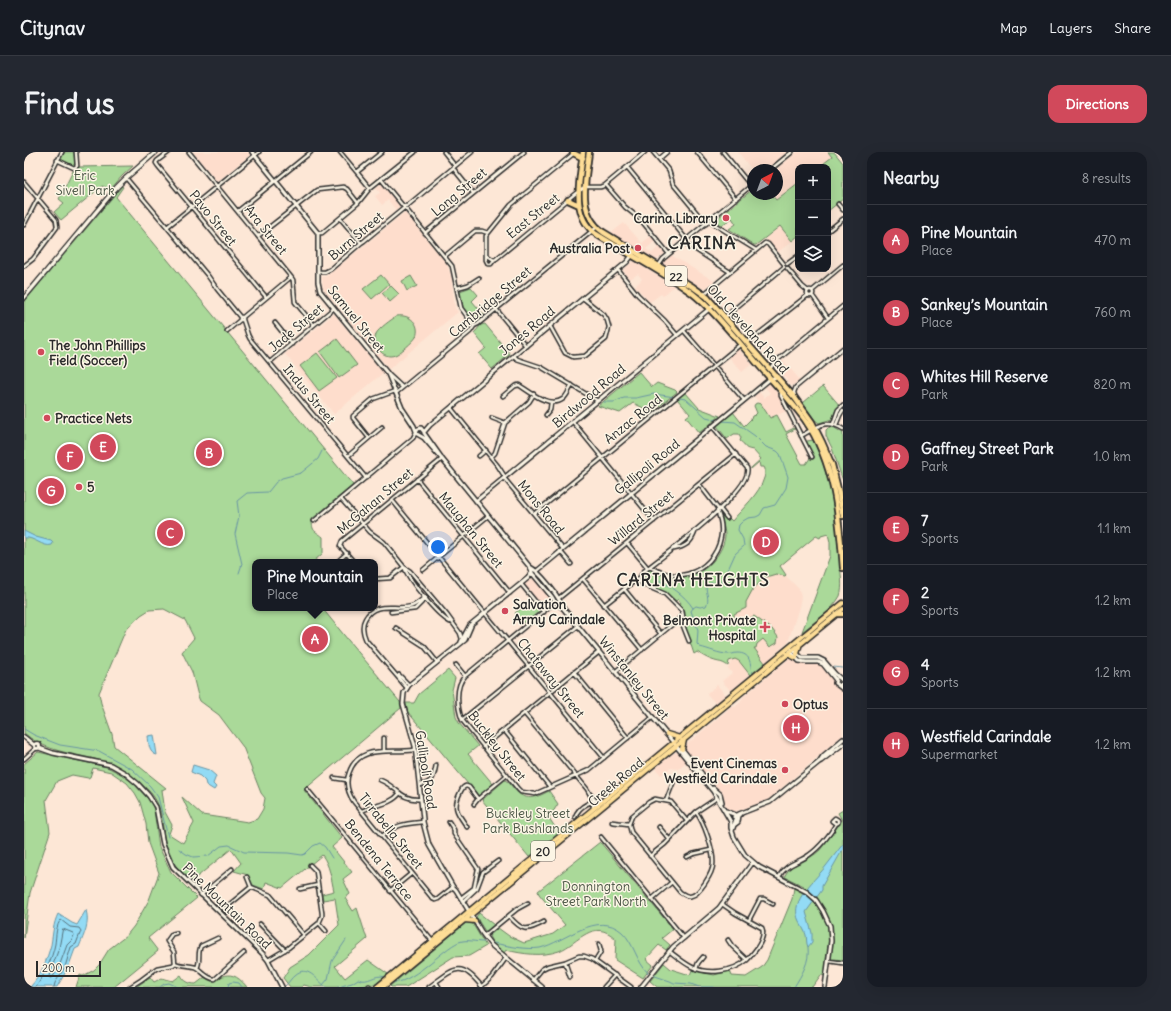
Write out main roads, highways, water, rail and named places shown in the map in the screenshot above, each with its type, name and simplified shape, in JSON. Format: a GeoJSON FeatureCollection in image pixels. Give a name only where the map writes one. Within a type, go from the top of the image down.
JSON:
{"type":"FeatureCollection","features":[{"type":"Feature","properties":{"kind":"highway","name":"Old Cleveland Road"},"geometry":{"type":"LineString","coordinates":[[583,152],[578,205],[584,220],[592,230],[684,288],[710,309],[813,429],[824,456],[834,488],[843,568]]}},
{"type":"Feature","properties":{"kind":"highway","name":"Old Cleveland Road"},"geometry":{"type":"LineString","coordinates":[[589,152],[584,197],[589,217],[597,227],[704,294],[786,387],[795,398],[826,451],[833,470],[843,516]]}},
{"type":"Feature","properties":{"kind":"highway"},"geometry":{"type":"LineString","coordinates":[[574,153],[583,158]]}},
{"type":"Feature","properties":{"kind":"highway"},"geometry":{"type":"LineString","coordinates":[[568,200],[578,205]]}},
{"type":"Feature","properties":{"kind":"highway"},"geometry":{"type":"LineString","coordinates":[[837,614],[843,614]]}},
{"type":"Feature","properties":{"kind":"main road"},"geometry":{"type":"LineString","coordinates":[[24,298],[126,178],[156,152]]}},
{"type":"Feature","properties":{"kind":"main road","name":"Creek Road"},"geometry":{"type":"LineString","coordinates":[[434,943],[464,920],[470,913],[671,749],[682,738],[706,722],[757,676],[843,603]]}},
{"type":"Feature","properties":{"kind":"main road","name":"Creek Road"},"geometry":{"type":"LineString","coordinates":[[789,650],[843,609]]}},
{"type":"Feature","properties":{"kind":"main road"},"geometry":{"type":"LineString","coordinates":[[789,650],[797,656],[800,643]]}},
{"type":"Feature","properties":{"kind":"main road"},"geometry":{"type":"LineString","coordinates":[[667,734],[682,738],[681,750],[671,749]]}},
{"type":"Feature","properties":{"kind":"main road","name":"Creek Road"},"geometry":{"type":"LineString","coordinates":[[377,987],[389,980],[605,800],[676,744]]}},
{"type":"Feature","properties":{"kind":"main road"},"geometry":{"type":"LineString","coordinates":[[464,920],[475,921]]}},
{"type":"Feature","properties":{"kind":"main road","name":"Creek Road"},"geometry":{"type":"LineString","coordinates":[[383,987],[389,980]]}},
{"type":"Feature","properties":{"kind":"water"},"geometry":{"type":"Polygon","coordinates":[[[24,531],[53,543],[52,545],[45,545],[31,539],[24,538],[24,531]]]}},
{"type":"Feature","properties":{"kind":"water"},"geometry":{"type":"Polygon","coordinates":[[[154,735],[157,755],[150,750],[149,745],[148,736],[154,735]]]}},
{"type":"Feature","properties":{"kind":"water"},"geometry":{"type":"Polygon","coordinates":[[[193,765],[209,770],[216,776],[213,784],[216,787],[214,790],[206,785],[205,781],[200,776],[191,772],[193,765]]]}},
{"type":"Feature","properties":{"kind":"water"},"geometry":{"type":"Polygon","coordinates":[[[843,844],[843,849],[822,886],[822,890],[806,912],[812,933],[812,942],[808,947],[806,935],[797,915],[799,902],[802,895],[843,844]]]}},
{"type":"Feature","properties":{"kind":"water"},"geometry":{"type":"Polygon","coordinates":[[[86,910],[87,924],[79,947],[75,949],[68,968],[57,987],[30,987],[40,973],[45,962],[51,945],[54,925],[58,914],[77,925],[86,910]]]}},
{"type":"Feature","properties":{"kind":"waterway"},"geometry":{"type":"LineString","coordinates":[[604,402],[614,402],[624,398],[636,398],[654,394],[675,397]]}},
{"type":"Feature","properties":{"kind":"waterway"},"geometry":{"type":"LineString","coordinates":[[679,398],[686,399],[706,417],[718,420]]}},
{"type":"Feature","properties":{"kind":"waterway"},"geometry":{"type":"LineString","coordinates":[[722,421],[735,422],[755,436],[766,447],[777,451],[780,454],[788,477],[786,488],[775,505],[764,508],[760,515],[748,518],[739,525],[738,530],[743,539],[744,546],[735,554],[724,580],[711,583],[706,586],[708,598],[706,606],[696,606],[691,611],[698,630],[697,644],[700,647],[721,653],[742,653],[749,659],[752,673]]}},
{"type":"Feature","properties":{"kind":"waterway"},"geometry":{"type":"LineString","coordinates":[[239,573],[242,564],[235,534],[239,516],[237,501],[247,493],[268,492],[276,482],[282,478],[301,473],[318,459],[322,451]]}},
{"type":"Feature","properties":{"kind":"waterway"},"geometry":{"type":"LineString","coordinates":[[655,578],[681,594],[693,608]]}},
{"type":"Feature","properties":{"kind":"waterway"},"geometry":{"type":"LineString","coordinates":[[833,667],[843,668]]}},
{"type":"Feature","properties":{"kind":"waterway"},"geometry":{"type":"LineString","coordinates":[[24,729],[34,735],[60,745],[99,751],[132,769],[150,786],[158,797],[168,837]]}},
{"type":"Feature","properties":{"kind":"waterway"},"geometry":{"type":"LineString","coordinates":[[179,849],[193,857],[208,856],[221,846],[229,845],[244,852],[288,853],[302,855],[313,846],[320,843],[325,847],[332,858]]}},
{"type":"Feature","properties":{"kind":"waterway"},"geometry":{"type":"LineString","coordinates":[[494,943],[523,948],[540,948],[550,945],[581,930],[602,924],[612,926],[626,936],[648,973]]}},
{"type":"Feature","properties":{"kind":"waterway"},"geometry":{"type":"LineString","coordinates":[[323,985],[328,979],[332,961],[346,940]]}},
{"type":"Feature","properties":{"kind":"waterway"},"geometry":{"type":"LineString","coordinates":[[391,982],[399,982],[407,979],[459,942],[484,942]]}},
{"type":"Feature","properties":{"kind":"waterway"},"geometry":{"type":"LineString","coordinates":[[794,987],[807,963],[808,947]]}},
{"type":"Feature","properties":{"kind":"waterway"},"geometry":{"type":"LineString","coordinates":[[284,987],[295,975],[304,971],[312,974],[326,987]]}},
{"type":"Feature","properties":{"kind":"waterway"},"geometry":{"type":"LineString","coordinates":[[652,975],[674,983],[691,984],[699,987]]}},
{"type":"Feature","properties":{"kind":"waterway"},"geometry":{"type":"LineString","coordinates":[[338,987],[352,983],[358,979],[365,980],[378,976],[385,977]]}},
{"type":"Feature","properties":{"kind":"waterway"},"geometry":{"type":"LineString","coordinates":[[228,987],[229,983],[233,982],[239,983],[242,987]]}},
{"type":"Feature","properties":{"kind":"waterway"},"geometry":{"type":"LineString","coordinates":[[160,987],[169,983],[178,987]]}},
{"type":"Feature","properties":{"kind":"waterway"},"geometry":{"type":"LineString","coordinates":[[701,987],[714,987]]}},
{"type":"Feature","properties":{"kind":"place","name":"Carina Library"},"geometry":{"type":"Point","coordinates":[726,218]}},
{"type":"Feature","properties":{"kind":"place","name":"Australia Post"},"geometry":{"type":"Point","coordinates":[638,248]}},
{"type":"Feature","properties":{"kind":"place","name":"The John Phillips Field (Soccer)"},"geometry":{"type":"Point","coordinates":[41,352]}},
{"type":"Feature","properties":{"kind":"place","name":"Practice Nets"},"geometry":{"type":"Point","coordinates":[47,418]}},
{"type":"Feature","properties":{"kind":"place","name":"7"},"geometry":{"type":"Point","coordinates":[103,447]}},
{"type":"Feature","properties":{"kind":"place","name":"Sankey’s Mountain"},"geometry":{"type":"Point","coordinates":[209,453]}},
{"type":"Feature","properties":{"kind":"place","name":"2"},"geometry":{"type":"Point","coordinates":[70,457]}},
{"type":"Feature","properties":{"kind":"place","name":"5"},"geometry":{"type":"Point","coordinates":[79,487]}},
{"type":"Feature","properties":{"kind":"place","name":"4"},"geometry":{"type":"Point","coordinates":[51,491]}},
{"type":"Feature","properties":{"kind":"place","name":"Whites Hill Reserve"},"geometry":{"type":"Point","coordinates":[170,533]}},
{"type":"Feature","properties":{"kind":"place","name":"Gaffney Street Park"},"geometry":{"type":"Point","coordinates":[766,542]}},
{"type":"Feature","properties":{"kind":"place","name":"Salvation Army Carindale"},"geometry":{"type":"Point","coordinates":[505,611]}},
{"type":"Feature","properties":{"kind":"place","name":"Belmont Private Hospital"},"geometry":{"type":"Point","coordinates":[765,627]}},
{"type":"Feature","properties":{"kind":"place","name":"Pine Mountain"},"geometry":{"type":"Point","coordinates":[315,639]}},
{"type":"Feature","properties":{"kind":"place","name":"Optus"},"geometry":{"type":"Point","coordinates":[785,704]}},
{"type":"Feature","properties":{"kind":"place","name":"Westfield Carindale"},"geometry":{"type":"Point","coordinates":[796,728]}},
{"type":"Feature","properties":{"kind":"place","name":"Event Cinemas Westfield Carindale"},"geometry":{"type":"Point","coordinates":[785,770]}},
{"type":"Feature","properties":{"kind":"district","name":"CARINA"},"geometry":{"type":"Point","coordinates":[702,243]}},
{"type":"Feature","properties":{"kind":"district","name":"CARINA HEIGHTS"},"geometry":{"type":"Point","coordinates":[693,580]}},
{"type":"Feature","properties":{"kind":"park label","name":"Eric Sivell Park"},"geometry":{"type":"Point","coordinates":[85,182]}},
{"type":"Feature","properties":{"kind":"park label","name":"Buckley Street Park Bushlands"},"geometry":{"type":"Point","coordinates":[528,820]}},
{"type":"Feature","properties":{"kind":"park label","name":"Donnington Street Park North"},"geometry":{"type":"Point","coordinates":[596,894]}}]}
